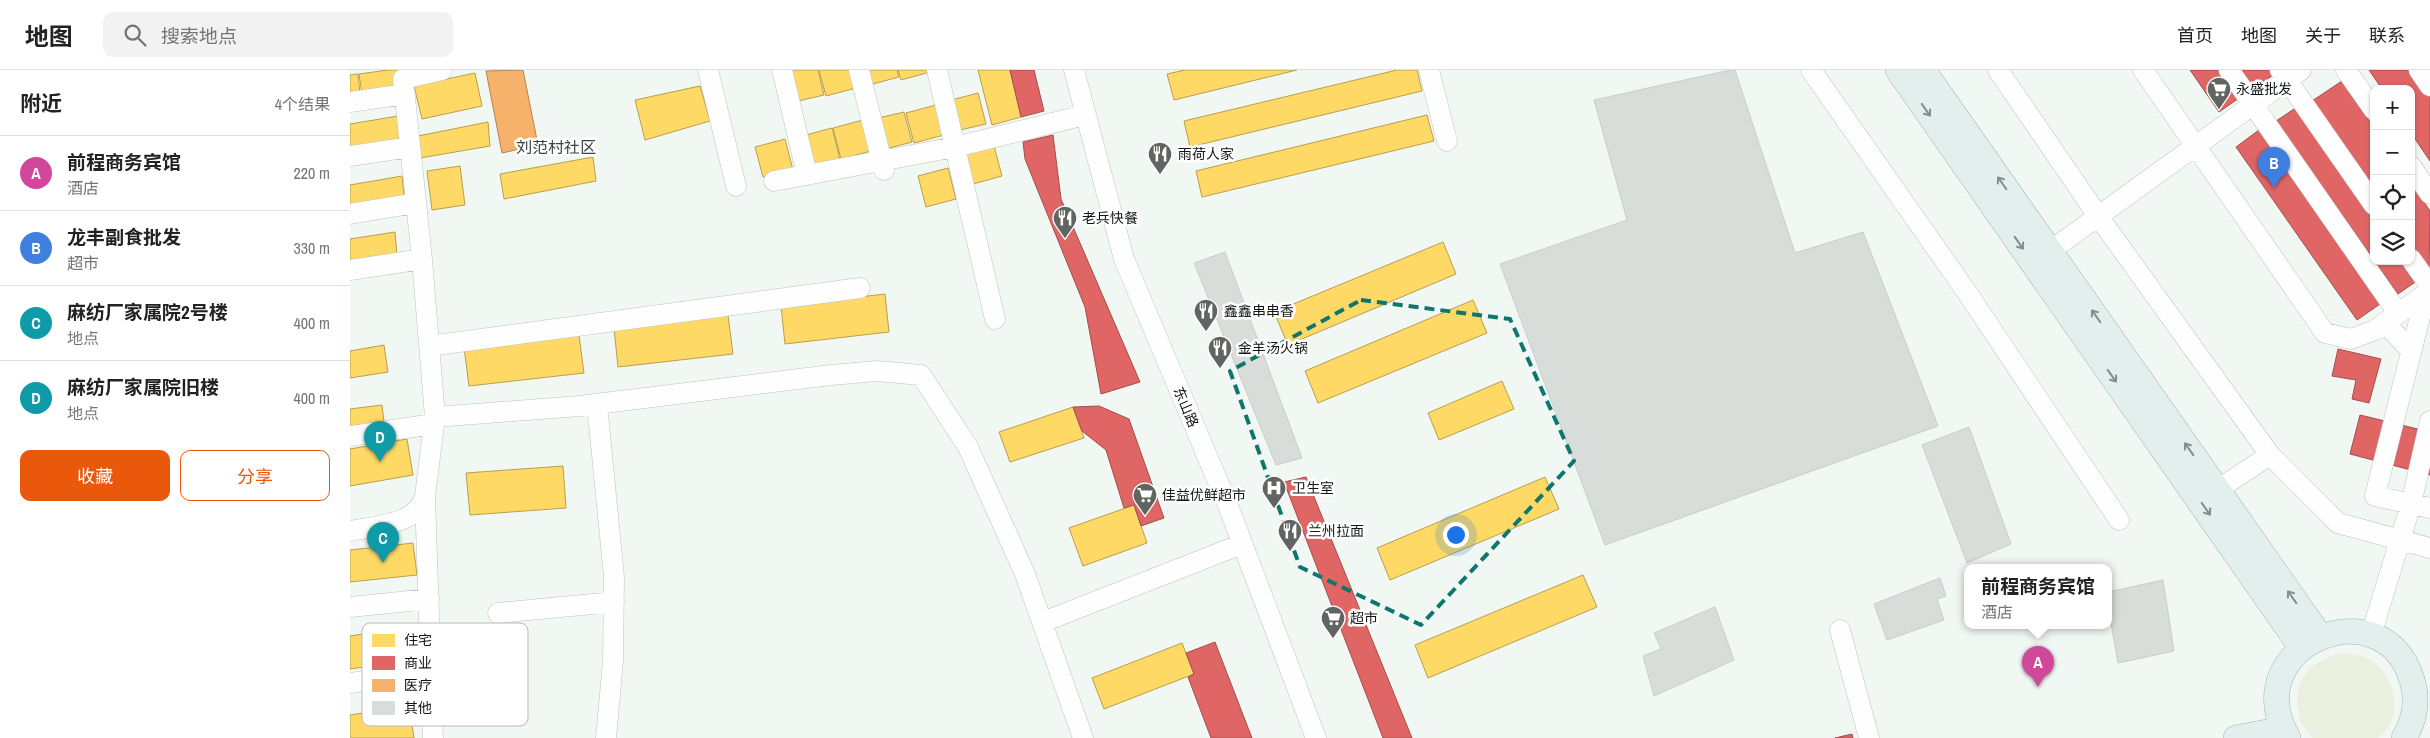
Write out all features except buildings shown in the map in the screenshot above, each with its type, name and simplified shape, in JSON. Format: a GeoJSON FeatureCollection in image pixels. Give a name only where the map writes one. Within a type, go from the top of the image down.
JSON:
{"type":"FeatureCollection","features":[{"type":"Feature","properties":{"kind":"main road"},"geometry":{"type":"LineString","coordinates":[[1898,70],[2311,642]]}},
{"type":"Feature","properties":{"kind":"main road"},"geometry":{"type":"LineString","coordinates":[[1923,70],[2217,490],[2311,642]]}},
{"type":"Feature","properties":{"kind":"main road"},"geometry":{"type":"LineString","coordinates":[[2236,738],[2285,733],[2276,702],[2278,688],[2287,664],[2311,642],[2344,631],[2371,635],[2394,650],[2422,684],[2411,725],[2404,738]]}},
{"type":"Feature","properties":{"kind":"street"},"geometry":{"type":"LineString","coordinates":[[708,70],[736,186]]}},
{"type":"Feature","properties":{"kind":"street"},"geometry":{"type":"LineString","coordinates":[[782,70],[807,175]]}},
{"type":"Feature","properties":{"kind":"street"},"geometry":{"type":"LineString","coordinates":[[859,70],[883,165]]}},
{"type":"Feature","properties":{"kind":"street"},"geometry":{"type":"LineString","coordinates":[[937,70],[995,319]]}},
{"type":"Feature","properties":{"kind":"street","name":"东山路"},"geometry":{"type":"LineString","coordinates":[[1074,70],[1124,260],[1242,544],[1316,738]]}},
{"type":"Feature","properties":{"kind":"street"},"geometry":{"type":"LineString","coordinates":[[1429,70],[1447,141]]}},
{"type":"Feature","properties":{"kind":"street"},"geometry":{"type":"LineString","coordinates":[[1811,70],[1960,283],[2119,520]]}},
{"type":"Feature","properties":{"kind":"street"},"geometry":{"type":"LineString","coordinates":[[1998,70],[2098,216],[2270,455],[2338,523],[2430,548]]}},
{"type":"Feature","properties":{"kind":"street"},"geometry":{"type":"LineString","coordinates":[[2143,70],[2324,333],[2351,339],[2386,322],[2429,290]]}},
{"type":"Feature","properties":{"kind":"street"},"geometry":{"type":"LineString","coordinates":[[2229,70],[2253,105],[2386,322],[2411,351]]}},
{"type":"Feature","properties":{"kind":"street"},"geometry":{"type":"LineString","coordinates":[[2346,70],[2370,104]]}},
{"type":"Feature","properties":{"kind":"street"},"geometry":{"type":"LineString","coordinates":[[2418,70],[2430,86]]}},
{"type":"Feature","properties":{"kind":"street"},"geometry":{"type":"LineString","coordinates":[[2050,251],[2253,105],[2289,73],[2370,199]]}},
{"type":"Feature","properties":{"kind":"street"},"geometry":{"type":"LineString","coordinates":[[350,102],[419,77],[410,147],[422,259],[434,421],[425,496],[429,623]]}},
{"type":"Feature","properties":{"kind":"street"},"geometry":{"type":"LineString","coordinates":[[774,181],[883,165],[1085,115]]}},
{"type":"Feature","properties":{"kind":"street"},"geometry":{"type":"LineString","coordinates":[[350,156],[410,147]]}},
{"type":"Feature","properties":{"kind":"street"},"geometry":{"type":"LineString","coordinates":[[2415,172],[2430,194]]}},
{"type":"Feature","properties":{"kind":"street"},"geometry":{"type":"LineString","coordinates":[[350,214],[416,203]]}},
{"type":"Feature","properties":{"kind":"street"},"geometry":{"type":"LineString","coordinates":[[350,270],[422,259]]}},
{"type":"Feature","properties":{"kind":"street"},"geometry":{"type":"LineString","coordinates":[[2414,265],[2429,290],[2411,351],[2375,496],[2420,506]]}},
{"type":"Feature","properties":{"kind":"street"},"geometry":{"type":"LineString","coordinates":[[429,346],[860,288]]}},
{"type":"Feature","properties":{"kind":"street"},"geometry":{"type":"LineString","coordinates":[[350,436],[434,421],[597,404],[831,374],[877,371],[921,375],[968,447],[1025,574],[1083,738]]}},
{"type":"Feature","properties":{"kind":"street"},"geometry":{"type":"LineString","coordinates":[[597,404],[614,577],[613,661],[606,738]]}},
{"type":"Feature","properties":{"kind":"street"},"geometry":{"type":"LineString","coordinates":[[2371,635],[2400,541],[2420,506],[2430,421]]}},
{"type":"Feature","properties":{"kind":"street"},"geometry":{"type":"LineString","coordinates":[[2217,490],[2270,455]]}},
{"type":"Feature","properties":{"kind":"street"},"geometry":{"type":"LineString","coordinates":[[350,531],[396,521],[412,515],[420,508],[425,496]]}},
{"type":"Feature","properties":{"kind":"street"},"geometry":{"type":"LineString","coordinates":[[1043,622],[1242,544]]}},
{"type":"Feature","properties":{"kind":"street"},"geometry":{"type":"LineString","coordinates":[[350,607],[429,599]]}},
{"type":"Feature","properties":{"kind":"street"},"geometry":{"type":"LineString","coordinates":[[498,613],[614,602]]}},
{"type":"Feature","properties":{"kind":"street"},"geometry":{"type":"LineString","coordinates":[[1840,630],[1869,738]]}},
{"type":"Feature","properties":{"kind":"highlighted area"},"geometry":{"type":"Polygon","coordinates":[[[1361,300],[1510,319],[1574,461],[1421,625],[1300,567],[1230,371],[1361,300]]]}},
{"type":"Feature","properties":{"kind":"green space"},"geometry":{"type":"Polygon","coordinates":[[[2343,653],[2369,659],[2376,664],[2389,681],[2394,701],[2394,711],[2386,730],[2378,738],[2313,738],[2301,721],[2297,701],[2298,691],[2307,672],[2321,661],[2343,653]]]}},
{"type":"Feature","properties":{"kind":"place","name":"永盛批发"},"geometry":{"type":"Point","coordinates":[2219,110]}},
{"type":"Feature","properties":{"kind":"place","name":"雨荷人家"},"geometry":{"type":"Point","coordinates":[1160,175]}},
{"type":"Feature","properties":{"kind":"place","name":"龙丰副食批发"},"geometry":{"type":"Point","coordinates":[2274,188]}},
{"type":"Feature","properties":{"kind":"place","name":"老兵快餐"},"geometry":{"type":"Point","coordinates":[1065,239]}},
{"type":"Feature","properties":{"kind":"place","name":"鑫鑫串串香"},"geometry":{"type":"Point","coordinates":[1206,332]}},
{"type":"Feature","properties":{"kind":"place","name":"金羊汤火锅"},"geometry":{"type":"Point","coordinates":[1220,369]}},
{"type":"Feature","properties":{"kind":"place","name":"麻纺厂家属院旧楼"},"geometry":{"type":"Point","coordinates":[380,462]}},
{"type":"Feature","properties":{"kind":"place","name":"卫生室"},"geometry":{"type":"Point","coordinates":[1274,509]}},
{"type":"Feature","properties":{"kind":"place","name":"佳益优鲜超市"},"geometry":{"type":"Point","coordinates":[1145,516]}},
{"type":"Feature","properties":{"kind":"place","name":"兰州拉面"},"geometry":{"type":"Point","coordinates":[1290,552]}},
{"type":"Feature","properties":{"kind":"place","name":"麻纺厂家属院2号楼"},"geometry":{"type":"Point","coordinates":[383,563]}},
{"type":"Feature","properties":{"kind":"place","name":"超市"},"geometry":{"type":"Point","coordinates":[1333,639]}},
{"type":"Feature","properties":{"kind":"place","name":"前程商务宾馆"},"geometry":{"type":"Point","coordinates":[2038,687]}},
{"type":"Feature","properties":{"kind":"district","name":"刘范村社区"},"geometry":{"type":"Point","coordinates":[556,147]}}]}
